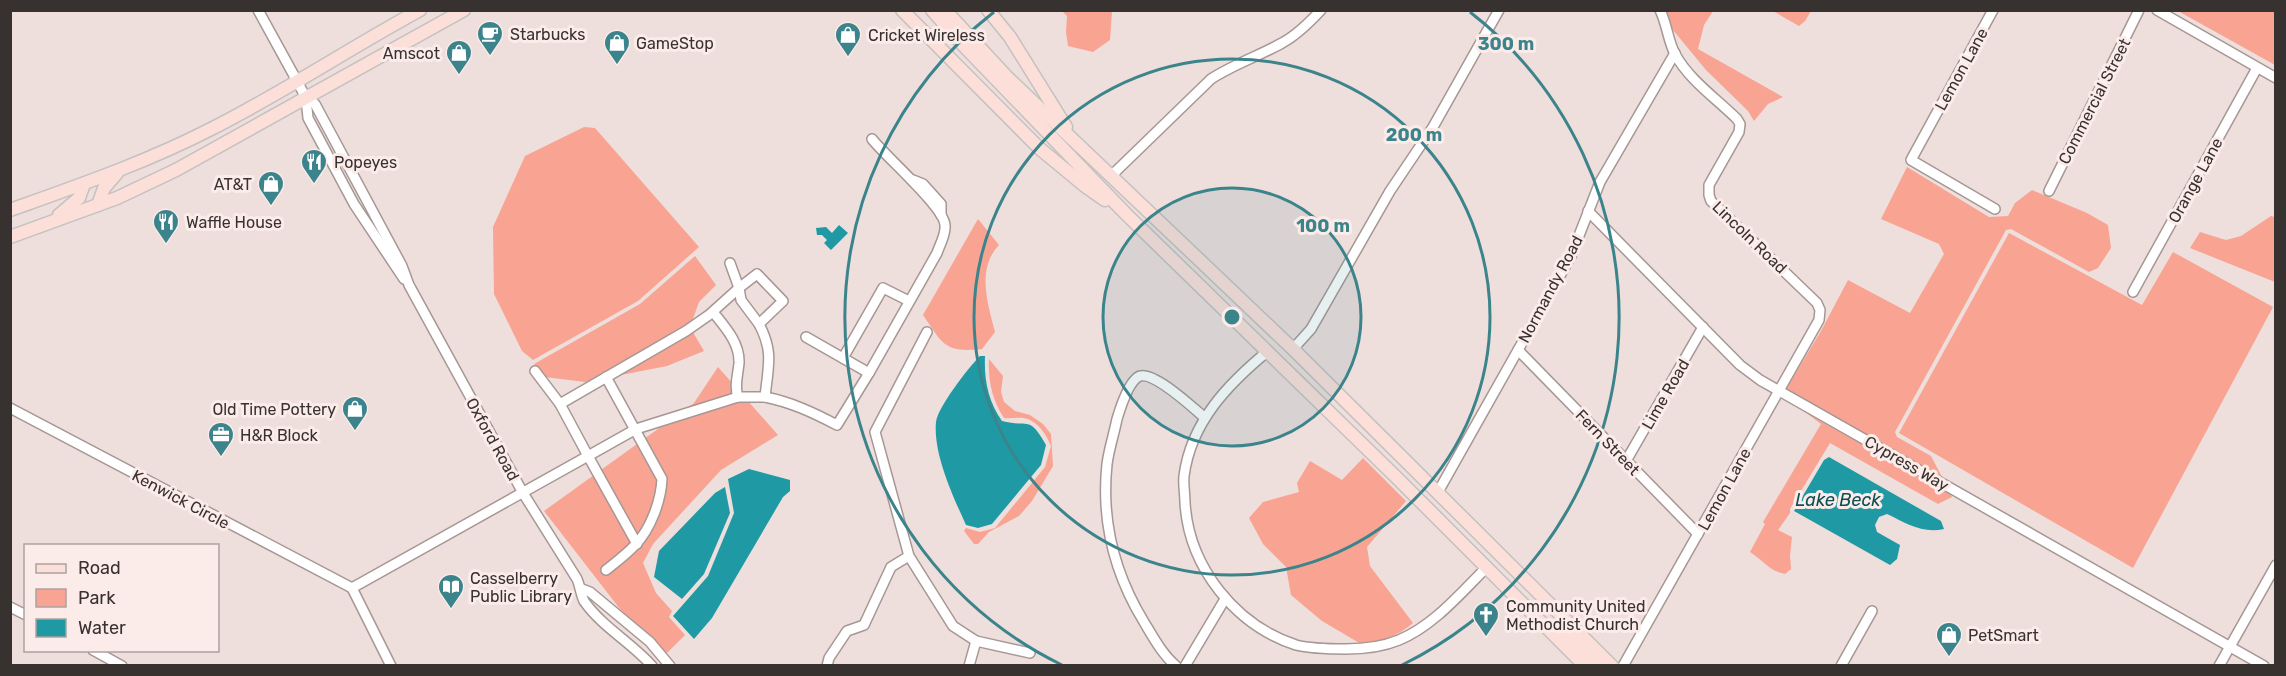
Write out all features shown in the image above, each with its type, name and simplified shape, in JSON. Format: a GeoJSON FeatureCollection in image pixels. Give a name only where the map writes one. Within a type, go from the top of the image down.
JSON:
{"type":"FeatureCollection","features":[{"type":"Feature","properties":{"kind":"main road"},"geometry":{"type":"LineString","coordinates":[[10,210],[118,172],[215,127],[420,10]]}},
{"type":"Feature","properties":{"kind":"main road"},"geometry":{"type":"LineString","coordinates":[[10,237],[98,205],[176,170],[464,10]]}},
{"type":"Feature","properties":{"kind":"main road"},"geometry":{"type":"LineString","coordinates":[[902,10],[1039,148],[1085,186],[1126,214]]}},
{"type":"Feature","properties":{"kind":"main road"},"geometry":{"type":"LineString","coordinates":[[932,10],[1126,214],[1395,476],[1585,666]]}},
{"type":"Feature","properties":{"kind":"main road"},"geometry":{"type":"LineString","coordinates":[[945,10],[1008,78],[1293,349],[1612,666]]}},
{"type":"Feature","properties":{"kind":"main road"},"geometry":{"type":"LineString","coordinates":[[988,10],[1010,37],[1074,141]]}},
{"type":"Feature","properties":{"kind":"main road"},"geometry":{"type":"LineString","coordinates":[[98,205],[104,188],[118,172]]}},
{"type":"Feature","properties":{"kind":"main road"},"geometry":{"type":"LineString","coordinates":[[49,223],[79,198],[84,184]]}},
{"type":"Feature","properties":{"kind":"main road"},"geometry":{"type":"LineString","coordinates":[[1251,335],[1276,347],[1293,349]]}},
{"type":"Feature","properties":{"kind":"main road"},"geometry":{"type":"LineString","coordinates":[[1395,476],[1426,490],[1438,492]]}},
{"type":"Feature","properties":{"kind":"main road"},"geometry":{"type":"LineString","coordinates":[[1486,568],[1523,577]]}},
{"type":"Feature","properties":{"kind":"main road"},"geometry":{"type":"LineString","coordinates":[[1542,623],[1569,637],[1599,666]]}},
{"type":"Feature","properties":{"kind":"street","name":"Oxford Road"},"geometry":{"type":"LineString","coordinates":[[258,10],[306,98],[308,118],[354,204],[396,270],[409,285],[523,493],[582,590],[583,599],[652,666]]}},
{"type":"Feature","properties":{"kind":"street"},"geometry":{"type":"LineString","coordinates":[[1111,176],[1211,79],[1230,67],[1282,43],[1305,27],[1321,10]]}},
{"type":"Feature","properties":{"kind":"street"},"geometry":{"type":"LineString","coordinates":[[1293,349],[1311,329],[1390,191],[1433,127],[1499,10]]}},
{"type":"Feature","properties":{"kind":"street"},"geometry":{"type":"LineString","coordinates":[[1660,10],[1675,53]]}},
{"type":"Feature","properties":{"kind":"street","name":"Lemon Lane"},"geometry":{"type":"LineString","coordinates":[[1993,10],[1911,160],[1995,209]]}},
{"type":"Feature","properties":{"kind":"street","name":"Commercial Street"},"geometry":{"type":"LineString","coordinates":[[2049,190],[2139,10]]}},
{"type":"Feature","properties":{"kind":"street"},"geometry":{"type":"LineString","coordinates":[[2157,10],[2276,78]]}},
{"type":"Feature","properties":{"kind":"street","name":"Lincoln Road"},"geometry":{"type":"LineString","coordinates":[[1675,53],[1686,70],[1740,124],[1739,132],[1709,185],[1711,201],[1817,303],[1820,310]]}},
{"type":"Feature","properties":{"kind":"street","name":"Normandy Road"},"geometry":{"type":"LineString","coordinates":[[1438,492],[1571,256],[1600,183],[1675,53]]}},
{"type":"Feature","properties":{"kind":"street","name":"Orange Lane"},"geometry":{"type":"LineString","coordinates":[[2133,292],[2257,68]]}},
{"type":"Feature","properties":{"kind":"street"},"geometry":{"type":"LineString","coordinates":[[391,666],[352,588],[636,429],[738,397],[765,397],[787,401],[837,425],[937,253],[944,236],[945,224],[941,215],[941,204],[930,198],[921,200],[914,193],[911,179],[872,139]]}},
{"type":"Feature","properties":{"kind":"street","name":"Cypress Way"},"geometry":{"type":"LineString","coordinates":[[1588,211],[1740,365],[1760,380],[2264,666]]}},
{"type":"Feature","properties":{"kind":"street"},"geometry":{"type":"LineString","coordinates":[[730,263],[741,300],[767,337],[770,353],[765,397]]}},
{"type":"Feature","properties":{"kind":"street"},"geometry":{"type":"LineString","coordinates":[[560,404],[686,331],[713,312],[757,274],[783,301],[759,324]]}},
{"type":"Feature","properties":{"kind":"street"},"geometry":{"type":"LineString","coordinates":[[843,358],[884,288],[909,301]]}},
{"type":"Feature","properties":{"kind":"street","name":"Lemon Lane"},"geometry":{"type":"LineString","coordinates":[[1623,666],[1819,320],[1820,310]]}},
{"type":"Feature","properties":{"kind":"street"},"geometry":{"type":"LineString","coordinates":[[713,312],[725,327],[739,352],[736,382],[738,397]]}},
{"type":"Feature","properties":{"kind":"street","name":"Lime Road"},"geometry":{"type":"LineString","coordinates":[[1626,461],[1703,327]]}},
{"type":"Feature","properties":{"kind":"street"},"geometry":{"type":"LineString","coordinates":[[927,332],[876,432],[909,556],[953,626],[976,641],[1030,653]]}},
{"type":"Feature","properties":{"kind":"street"},"geometry":{"type":"LineString","coordinates":[[806,337],[869,373]]}},
{"type":"Feature","properties":{"kind":"street","name":"Fern Street"},"geometry":{"type":"LineString","coordinates":[[1518,350],[1698,534]]}},
{"type":"Feature","properties":{"kind":"street"},"geometry":{"type":"LineString","coordinates":[[1268,351],[1226,389],[1204,417],[1193,443],[1184,477],[1186,513],[1192,542],[1215,587],[1225,599],[1247,618],[1272,634],[1296,645],[1320,649],[1362,648],[1391,643],[1423,627],[1486,568]]}},
{"type":"Feature","properties":{"kind":"street"},"geometry":{"type":"LineString","coordinates":[[535,371],[560,404],[637,544]]}},
{"type":"Feature","properties":{"kind":"street"},"geometry":{"type":"LineString","coordinates":[[606,376],[663,479],[662,492],[637,544],[606,570]]}},
{"type":"Feature","properties":{"kind":"street"},"geometry":{"type":"LineString","coordinates":[[1176,666],[1167,658],[1138,612],[1117,567],[1105,504],[1107,462],[1120,410],[1132,381],[1140,376],[1152,376],[1204,417]]}},
{"type":"Feature","properties":{"kind":"street","name":"Kenwick Circle"},"geometry":{"type":"LineString","coordinates":[[10,408],[352,588]]}},
{"type":"Feature","properties":{"kind":"street"},"geometry":{"type":"LineString","coordinates":[[827,666],[829,658],[848,631],[864,625],[891,567],[909,556]]}},
{"type":"Feature","properties":{"kind":"street"},"geometry":{"type":"LineString","coordinates":[[2219,666],[2276,565]]}},
{"type":"Feature","properties":{"kind":"street","name":"Oxford Road"},"geometry":{"type":"LineString","coordinates":[[582,590],[590,592],[650,642],[670,666]]}},
{"type":"Feature","properties":{"kind":"street"},"geometry":{"type":"LineString","coordinates":[[1185,666],[1225,599]]}},
{"type":"Feature","properties":{"kind":"street"},"geometry":{"type":"LineString","coordinates":[[10,607],[24,614]]}},
{"type":"Feature","properties":{"kind":"street"},"geometry":{"type":"LineString","coordinates":[[1841,666],[1872,611]]}},
{"type":"Feature","properties":{"kind":"street"},"geometry":{"type":"LineString","coordinates":[[969,666],[976,641]]}},
{"type":"Feature","properties":{"kind":"street"},"geometry":{"type":"LineString","coordinates":[[95,652],[122,666]]}},
{"type":"Feature","properties":{"kind":"green space"},"geometry":{"type":"Polygon","coordinates":[[[1062,11],[1112,11],[1110,40],[1093,52],[1068,46],[1067,16],[1062,11]]]}},
{"type":"Feature","properties":{"kind":"green space"},"geometry":{"type":"Polygon","coordinates":[[[1665,11],[1713,11],[1704,25],[1698,49],[1783,97],[1768,104],[1754,121],[1748,111],[1706,70],[1673,30],[1665,11]]]}},
{"type":"Feature","properties":{"kind":"green space"},"geometry":{"type":"Polygon","coordinates":[[[1773,11],[1811,11],[1799,26],[1773,11]]]}},
{"type":"Feature","properties":{"kind":"green space"},"geometry":{"type":"Polygon","coordinates":[[[2178,11],[2275,11],[2275,65],[2178,11]]]}},
{"type":"Feature","properties":{"kind":"green space"},"geometry":{"type":"Polygon","coordinates":[[[584,127],[595,128],[699,247],[638,301],[533,360],[522,351],[494,294],[493,227],[525,156],[584,127]]]}},
{"type":"Feature","properties":{"kind":"green space"},"geometry":{"type":"Polygon","coordinates":[[[1907,167],[1989,217],[2008,216],[2015,203],[2032,190],[2087,213],[2108,225],[2111,248],[2098,268],[2089,272],[2011,229],[2006,230],[1895,432],[1897,437],[1931,456],[1942,477],[1786,389],[1848,280],[1910,313],[1944,254],[1939,244],[1881,219],[1907,167]]]}},
{"type":"Feature","properties":{"kind":"green space"},"geometry":{"type":"Polygon","coordinates":[[[2271,216],[2275,217],[2275,282],[2190,248],[2200,232],[2226,240],[2241,236],[2271,216]]]}},
{"type":"Feature","properties":{"kind":"green space"},"geometry":{"type":"Polygon","coordinates":[[[978,219],[999,245],[992,254],[986,276],[987,298],[995,332],[982,349],[952,348],[940,340],[923,315],[978,219]]]}},
{"type":"Feature","properties":{"kind":"green space"},"geometry":{"type":"Polygon","coordinates":[[[2009,233],[2142,305],[2173,252],[2273,307],[2133,568],[1899,433],[2009,233]]]}},
{"type":"Feature","properties":{"kind":"green space"},"geometry":{"type":"Polygon","coordinates":[[[695,256],[716,285],[699,302],[690,327],[704,351],[667,366],[585,382],[545,377],[534,364],[640,304],[695,256]]]}},
{"type":"Feature","properties":{"kind":"green space"},"geometry":{"type":"Polygon","coordinates":[[[989,359],[1003,376],[1001,392],[1004,402],[1015,411],[1030,415],[1043,424],[1051,434],[1053,466],[1032,501],[1019,516],[989,532],[978,544],[974,544],[964,531],[966,528],[980,532],[995,528],[1045,467],[1051,446],[1044,433],[1033,422],[1024,418],[1004,418],[996,404],[992,390],[989,359]]]}},
{"type":"Feature","properties":{"kind":"green space"},"geometry":{"type":"Polygon","coordinates":[[[718,367],[778,435],[721,470],[653,544],[643,563],[656,593],[672,611],[669,617],[685,635],[667,653],[620,609],[544,511],[694,403],[718,367]]]}},
{"type":"Feature","properties":{"kind":"green space"},"geometry":{"type":"Polygon","coordinates":[[[1793,403],[1949,492],[1952,497],[1938,504],[1830,443],[1778,530],[1792,537],[1791,569],[1785,574],[1775,571],[1750,552],[1765,524],[1763,522],[1821,424],[1793,403]]]}},
{"type":"Feature","properties":{"kind":"green space"},"geometry":{"type":"Polygon","coordinates":[[[1363,458],[1406,501],[1367,547],[1370,566],[1413,623],[1388,638],[1361,644],[1322,621],[1291,595],[1286,567],[1263,544],[1249,518],[1263,502],[1299,492],[1297,483],[1310,461],[1342,480],[1363,458]]]}},
{"type":"Feature","properties":{"kind":"water"},"geometry":{"type":"Polygon","coordinates":[[[839,225],[848,233],[831,250],[824,243],[827,240],[822,235],[817,235],[816,228],[826,227],[832,233],[839,225]]]}},
{"type":"Feature","properties":{"kind":"water"},"geometry":{"type":"Polygon","coordinates":[[[980,356],[985,356],[988,390],[993,406],[1002,421],[1032,426],[1046,445],[1041,465],[992,524],[978,528],[966,525],[950,488],[938,448],[936,422],[961,378],[980,356]]]}},
{"type":"Feature","properties":{"kind":"water","name":"Lake Beck"},"geometry":{"type":"Polygon","coordinates":[[[1829,457],[1941,521],[1944,529],[1921,529],[1887,514],[1879,517],[1875,525],[1877,532],[1900,545],[1897,559],[1890,565],[1794,511],[1824,460],[1829,457]]]}},
{"type":"Feature","properties":{"kind":"water"},"geometry":{"type":"Polygon","coordinates":[[[749,469],[790,480],[790,491],[783,497],[712,618],[694,639],[673,616],[708,576],[734,513],[728,479],[749,469]]]}},
{"type":"Feature","properties":{"kind":"water"},"geometry":{"type":"Polygon","coordinates":[[[725,487],[730,513],[704,574],[682,599],[654,577],[659,551],[715,493],[725,487]]]}},
{"type":"Feature","properties":{"kind":"place","name":"Starbucks"},"geometry":{"type":"Point","coordinates":[490,57]}},
{"type":"Feature","properties":{"kind":"place","name":"Cricket Wireless"},"geometry":{"type":"Point","coordinates":[848,58]}},
{"type":"Feature","properties":{"kind":"place","name":"GameStop"},"geometry":{"type":"Point","coordinates":[617,66]}},
{"type":"Feature","properties":{"kind":"place","name":"Amscot"},"geometry":{"type":"Point","coordinates":[459,76]}},
{"type":"Feature","properties":{"kind":"place","name":"Popeyes"},"geometry":{"type":"Point","coordinates":[314,185]}},
{"type":"Feature","properties":{"kind":"place","name":"AT&T"},"geometry":{"type":"Point","coordinates":[271,207]}},
{"type":"Feature","properties":{"kind":"place","name":"Waffle House"},"geometry":{"type":"Point","coordinates":[166,245]}},
{"type":"Feature","properties":{"kind":"place","name":"Old Time Pottery"},"geometry":{"type":"Point","coordinates":[355,432]}},
{"type":"Feature","properties":{"kind":"place","name":"H&R Block"},"geometry":{"type":"Point","coordinates":[221,458]}},
{"type":"Feature","properties":{"kind":"place","name":"Casselberry Public Library"},"geometry":{"type":"Point","coordinates":[451,610]}},
{"type":"Feature","properties":{"kind":"place","name":"Community United Methodist Church"},"geometry":{"type":"Point","coordinates":[1486,638]}},
{"type":"Feature","properties":{"kind":"place","name":"PetSmart"},"geometry":{"type":"Point","coordinates":[1949,658]}}]}
